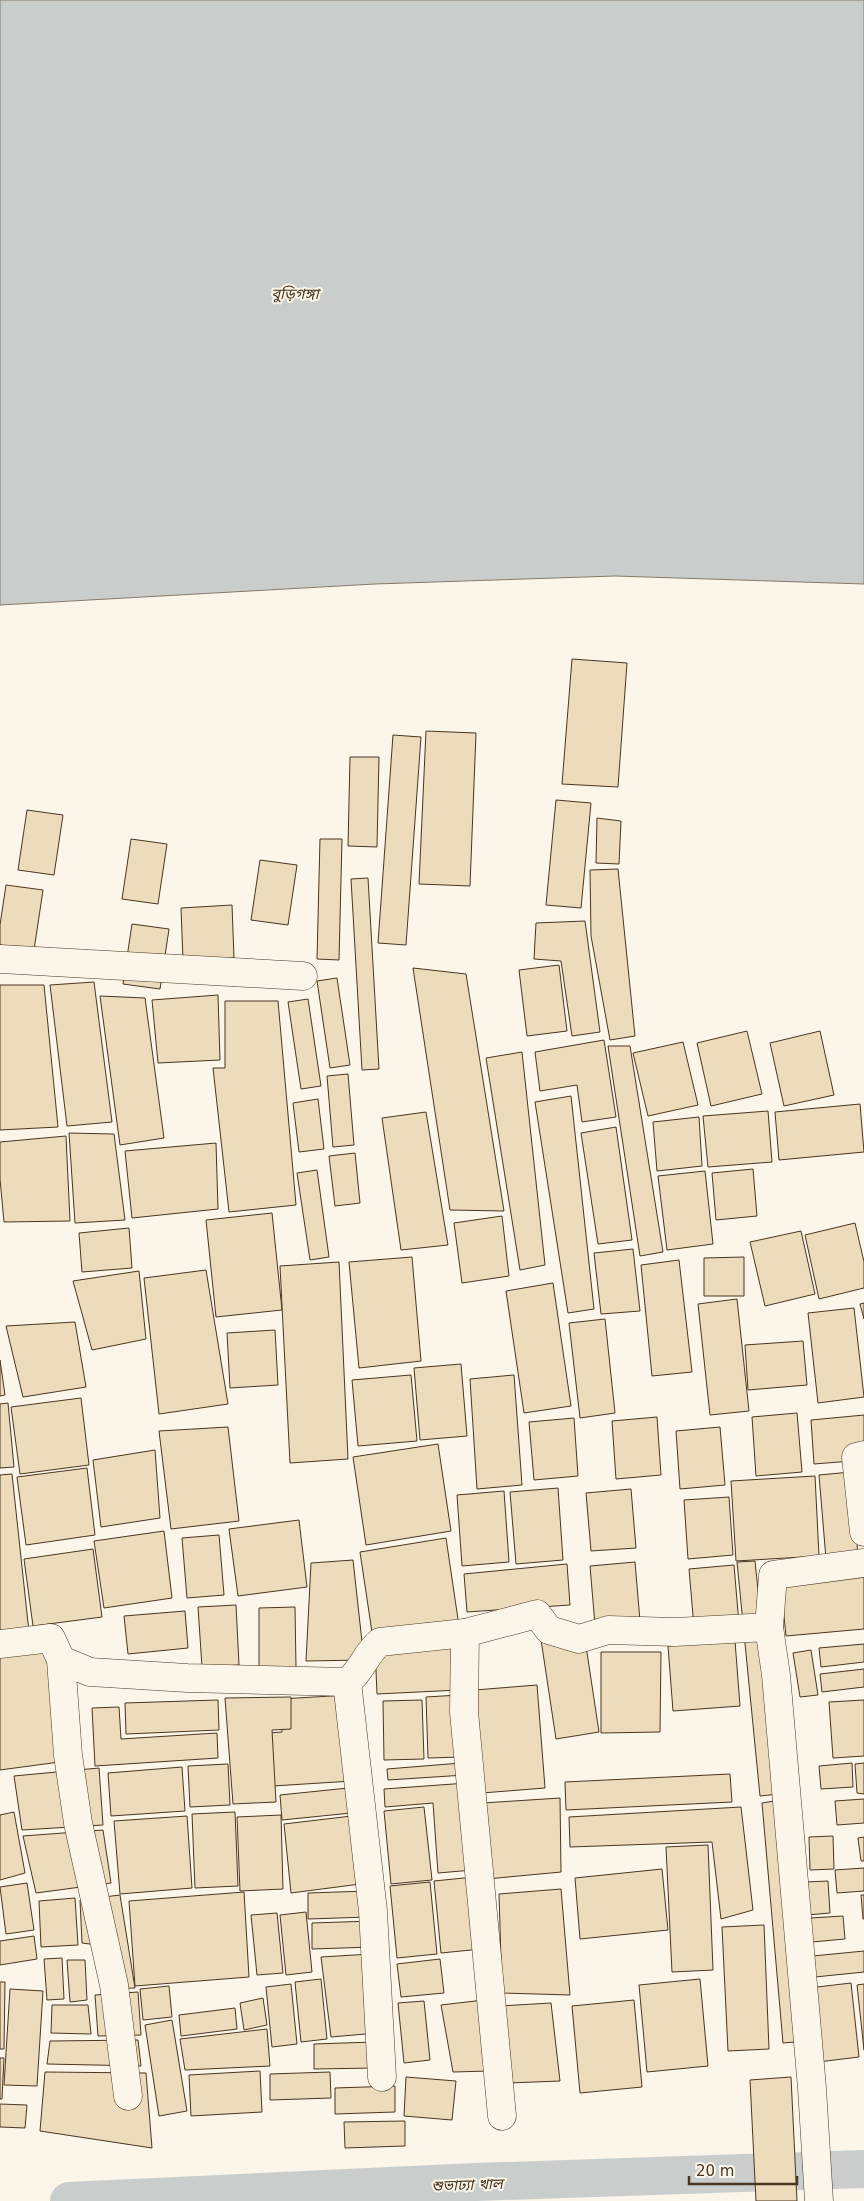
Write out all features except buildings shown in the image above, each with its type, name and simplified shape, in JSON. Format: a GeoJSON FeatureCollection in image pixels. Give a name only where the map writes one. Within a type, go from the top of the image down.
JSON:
{"type":"FeatureCollection","features":[{"type":"Feature","properties":{"kind":"street"},"geometry":{"type":"LineString","coordinates":[[0,959],[304,976]]}},
{"type":"Feature","properties":{"kind":"street"},"geometry":{"type":"LineString","coordinates":[[864,1455],[856,1457],[864,1532]]}},
{"type":"Feature","properties":{"kind":"street"},"geometry":{"type":"LineString","coordinates":[[819,2201],[812,2088],[778,1695],[769,1628],[773,1575],[864,1562]]}},
{"type":"Feature","properties":{"kind":"street"},"geometry":{"type":"LineString","coordinates":[[61,1660],[90,1672],[188,1678],[347,1682],[358,1674],[370,1650],[380,1642],[465,1633],[537,1614],[549,1630],[578,1639],[608,1630],[675,1632],[769,1628]]}},
{"type":"Feature","properties":{"kind":"street"},"geometry":{"type":"LineString","coordinates":[[465,1633],[464,1712],[502,2116]]}},
{"type":"Feature","properties":{"kind":"street"},"geometry":{"type":"LineString","coordinates":[[0,1644],[51,1638],[61,1660],[68,1756],[77,1813],[114,1985],[128,2096]]}},
{"type":"Feature","properties":{"kind":"street"},"geometry":{"type":"LineString","coordinates":[[347,1682],[373,1911],[382,2077]]}},
{"type":"Feature","properties":{"kind":"water","name":"বুড়িগঙ্গা"},"geometry":{"type":"Polygon","coordinates":[[[0,0],[864,0],[864,584],[615,576],[375,584],[0,605],[0,0]]]}},
{"type":"Feature","properties":{"kind":"waterway","name":"শুভাঢ্যা খাল"},"geometry":{"type":"LineString","coordinates":[[69,2201],[476,2182],[864,2169]]}}]}
